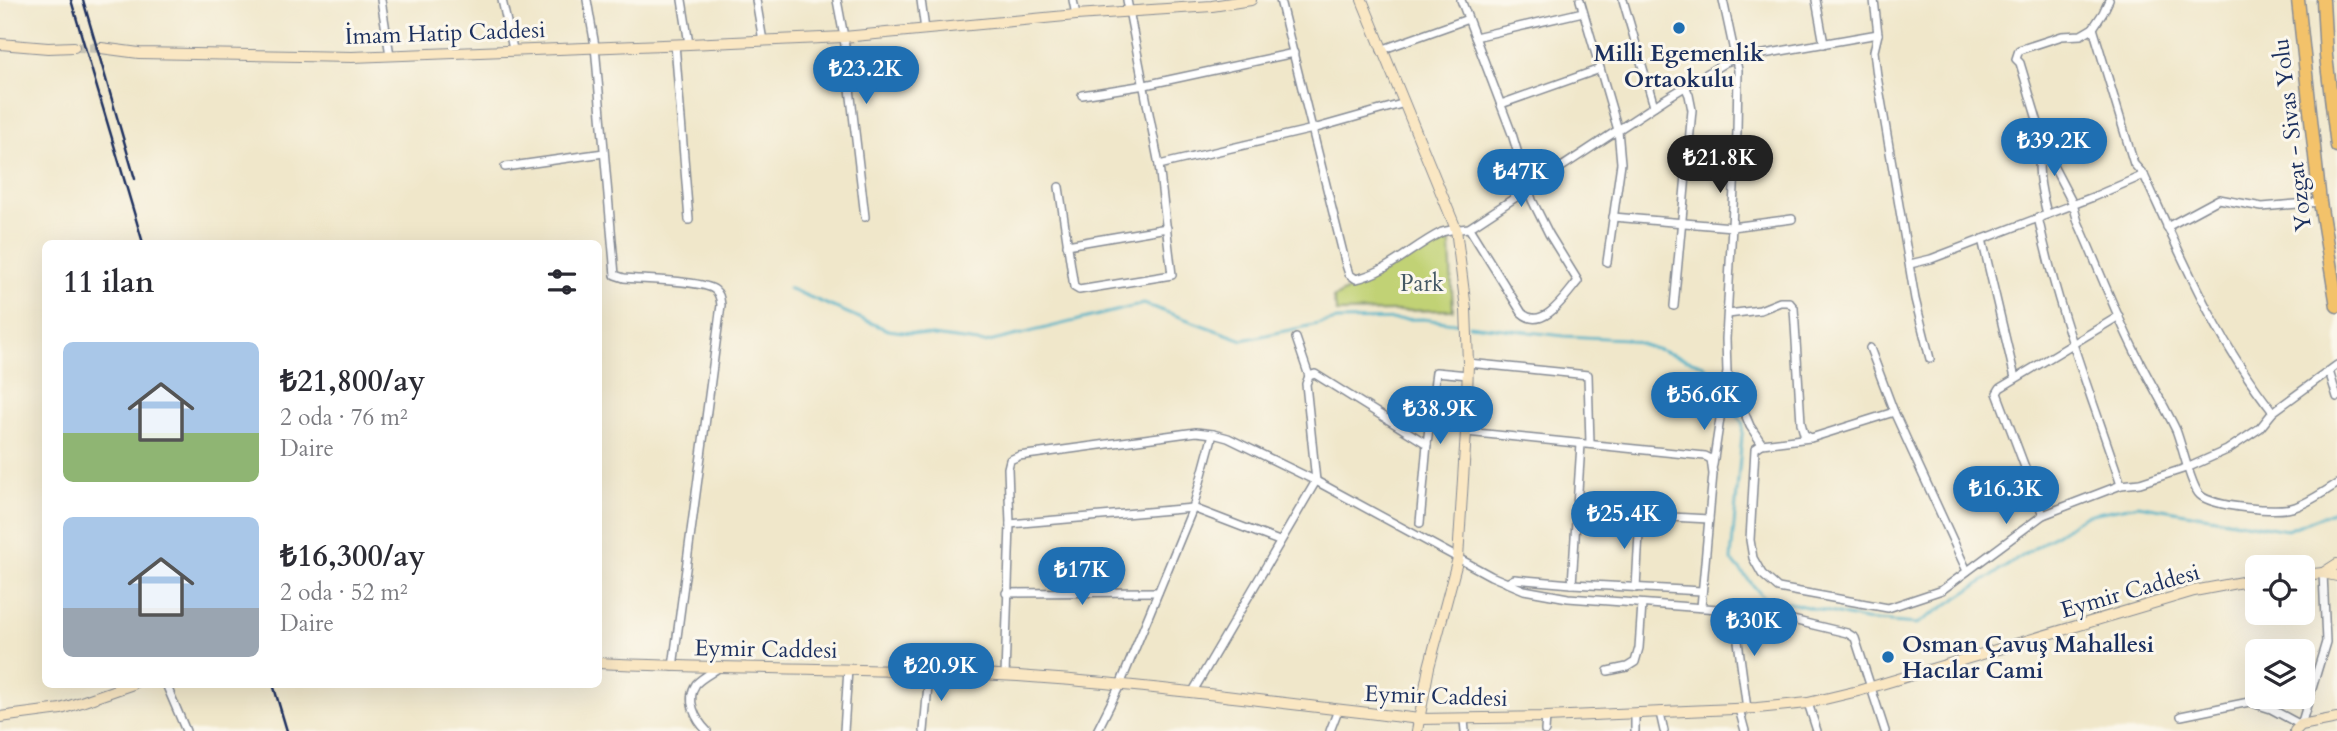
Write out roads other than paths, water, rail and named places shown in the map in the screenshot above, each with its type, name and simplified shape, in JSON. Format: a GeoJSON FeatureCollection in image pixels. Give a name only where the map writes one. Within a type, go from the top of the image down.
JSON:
{"type":"FeatureCollection","features":[{"type":"Feature","properties":{"kind":"highway"},"geometry":{"type":"LineString","coordinates":[[2298,6],[2314,16],[2323,6]]}},
{"type":"Feature","properties":{"kind":"highway","name":"Yozgat - Sivas Yolu"},"geometry":{"type":"LineString","coordinates":[[2298,6],[2320,202],[2337,306]]}},
{"type":"Feature","properties":{"kind":"highway","name":"Yozgat - Sivas Yolu"},"geometry":{"type":"LineString","coordinates":[[2323,6],[2334,85],[2337,146]]}},
{"type":"Feature","properties":{"kind":"street"},"geometry":{"type":"LineString","coordinates":[[381,0],[390,55]]}},
{"type":"Feature","properties":{"kind":"street"},"geometry":{"type":"LineString","coordinates":[[502,0],[513,49]]}},
{"type":"Feature","properties":{"kind":"street"},"geometry":{"type":"LineString","coordinates":[[587,0],[595,46],[615,275],[700,284],[713,288],[719,295],[721,305],[673,667]]}},
{"type":"Feature","properties":{"kind":"street"},"geometry":{"type":"LineString","coordinates":[[682,0],[689,44]]}},
{"type":"Feature","properties":{"kind":"street"},"geometry":{"type":"LineString","coordinates":[[756,0],[763,41]]}},
{"type":"Feature","properties":{"kind":"street"},"geometry":{"type":"LineString","coordinates":[[837,0],[844,37],[865,217]]}},
{"type":"Feature","properties":{"kind":"street"},"geometry":{"type":"LineString","coordinates":[[921,0],[925,30]]}},
{"type":"Feature","properties":{"kind":"street"},"geometry":{"type":"LineString","coordinates":[[1073,0],[1076,15]]}},
{"type":"Feature","properties":{"kind":"street"},"geometry":{"type":"LineString","coordinates":[[1059,187],[1074,287],[1079,290],[1172,275],[1159,165],[1127,0]]}},
{"type":"Feature","properties":{"kind":"street","name":"İmam Hatip Caddesi"},"geometry":{"type":"LineString","coordinates":[[101,48],[153,53],[352,57],[763,41],[844,37],[1251,0]]}},
{"type":"Feature","properties":{"kind":"street"},"geometry":{"type":"LineString","coordinates":[[1280,0],[1346,265],[1349,274],[1356,279],[1382,269],[1444,232],[1469,228],[1685,86],[1735,59],[1878,34]]}},
{"type":"Feature","properties":{"kind":"street"},"geometry":{"type":"LineString","coordinates":[[1362,0],[1456,229],[1468,335],[1466,432],[1458,558],[1429,667],[1417,731]]}},
{"type":"Feature","properties":{"kind":"street"},"geometry":{"type":"LineString","coordinates":[[1461,0],[1501,104],[1529,190],[1549,234],[1578,281],[1551,312],[1534,319],[1527,318],[1469,228]]}},
{"type":"Feature","properties":{"kind":"street"},"geometry":{"type":"LineString","coordinates":[[1580,0],[1618,130],[1621,163],[1607,262]]}},
{"type":"Feature","properties":{"kind":"street"},"geometry":{"type":"LineString","coordinates":[[1623,0],[1654,106]]}},
{"type":"Feature","properties":{"kind":"street"},"geometry":{"type":"LineString","coordinates":[[1701,607],[1713,465],[1727,372],[1737,131],[1738,70],[1723,0]]}},
{"type":"Feature","properties":{"kind":"street"},"geometry":{"type":"LineString","coordinates":[[1816,0],[1824,44]]}},
{"type":"Feature","properties":{"kind":"street"},"geometry":{"type":"LineString","coordinates":[[1874,0],[1878,34],[1874,51],[1877,76],[1915,299],[1930,359]]}},
{"type":"Feature","properties":{"kind":"street"},"geometry":{"type":"LineString","coordinates":[[2109,0],[2092,28],[2081,35],[2062,36],[2020,50],[2016,59],[2020,63],[2043,141],[2073,204],[2078,222],[2132,347],[2176,432],[2200,495],[2232,505],[2266,510],[2293,508],[2337,484]]}},
{"type":"Feature","properties":{"kind":"street"},"geometry":{"type":"LineString","coordinates":[[1475,37],[1583,12]]}},
{"type":"Feature","properties":{"kind":"street"},"geometry":{"type":"LineString","coordinates":[[1381,50],[1468,19]]}},
{"type":"Feature","properties":{"kind":"street"},"geometry":{"type":"LineString","coordinates":[[2092,28],[2134,164],[2144,175],[2194,288],[2254,388],[2273,412]]}},
{"type":"Feature","properties":{"kind":"street"},"geometry":{"type":"LineString","coordinates":[[0,44],[74,47]]}},
{"type":"Feature","properties":{"kind":"street"},"geometry":{"type":"LineString","coordinates":[[675,44],[689,220]]}},
{"type":"Feature","properties":{"kind":"street"},"geometry":{"type":"LineString","coordinates":[[1082,95],[1145,85],[1294,53]]}},
{"type":"Feature","properties":{"kind":"street"},"geometry":{"type":"LineString","coordinates":[[1501,104],[1600,69]]}},
{"type":"Feature","properties":{"kind":"street"},"geometry":{"type":"LineString","coordinates":[[1674,306],[1692,110],[1685,86]]}},
{"type":"Feature","properties":{"kind":"street"},"geometry":{"type":"LineString","coordinates":[[1159,165],[1313,130],[1405,103]]}},
{"type":"Feature","properties":{"kind":"street"},"geometry":{"type":"LineString","coordinates":[[2043,141],[2038,156],[2047,214]]}},
{"type":"Feature","properties":{"kind":"street"},"geometry":{"type":"LineString","coordinates":[[505,167],[604,153]]}},
{"type":"Feature","properties":{"kind":"street"},"geometry":{"type":"LineString","coordinates":[[1910,264],[1931,259],[2144,175]]}},
{"type":"Feature","properties":{"kind":"street"},"geometry":{"type":"LineString","coordinates":[[2167,227],[2219,199],[2262,207],[2320,202]]}},
{"type":"Feature","properties":{"kind":"street"},"geometry":{"type":"LineString","coordinates":[[1612,217],[1732,227],[1792,219]]}},
{"type":"Feature","properties":{"kind":"street"},"geometry":{"type":"LineString","coordinates":[[2038,218],[2044,248],[2073,342],[2121,485]]}},
{"type":"Feature","properties":{"kind":"street"},"geometry":{"type":"LineString","coordinates":[[1067,246],[1167,228]]}},
{"type":"Feature","properties":{"kind":"street"},"geometry":{"type":"LineString","coordinates":[[1982,239],[2015,378]]}},
{"type":"Feature","properties":{"kind":"street"},"geometry":{"type":"LineString","coordinates":[[1728,314],[1760,310],[1780,302],[1789,302],[1794,308],[1801,424],[1804,434],[1811,438]]}},
{"type":"Feature","properties":{"kind":"street"},"geometry":{"type":"LineString","coordinates":[[2043,515],[1997,393],[2015,378],[2119,316]]}},
{"type":"Feature","properties":{"kind":"street"},"geometry":{"type":"LineString","coordinates":[[1192,693],[1316,481],[1306,384],[1309,376],[1296,338]]}},
{"type":"Feature","properties":{"kind":"street"},"geometry":{"type":"LineString","coordinates":[[1870,348],[1894,412],[1967,571]]}},
{"type":"Feature","properties":{"kind":"street"},"geometry":{"type":"LineString","coordinates":[[1468,363],[1588,375],[1586,444],[1577,512],[1572,584]]}},
{"type":"Feature","properties":{"kind":"street"},"geometry":{"type":"LineString","coordinates":[[1894,412],[1811,438],[1762,444],[1755,449],[1750,540],[1754,558],[1762,574],[1778,588],[1888,608],[1942,590],[2043,515],[2121,485],[2189,467],[2227,450],[2260,428],[2273,412],[2337,365]]}},
{"type":"Feature","properties":{"kind":"street"},"geometry":{"type":"LineString","coordinates":[[2329,371],[2337,397]]}},
{"type":"Feature","properties":{"kind":"street"},"geometry":{"type":"LineString","coordinates":[[1420,523],[1426,444],[1436,372],[1468,375]]}},
{"type":"Feature","properties":{"kind":"street"},"geometry":{"type":"LineString","coordinates":[[1727,372],[1749,426],[1762,444]]}},
{"type":"Feature","properties":{"kind":"street"},"geometry":{"type":"LineString","coordinates":[[1309,376],[1315,374],[1426,444]]}},
{"type":"Feature","properties":{"kind":"street"},"geometry":{"type":"LineString","coordinates":[[1005,676],[1010,460],[1196,432],[1228,438],[1316,481],[1507,583],[1549,595],[1759,612],[1847,633],[1855,639],[1885,731]]}},
{"type":"Feature","properties":{"kind":"street"},"geometry":{"type":"LineString","coordinates":[[1466,432],[1705,456],[1711,459],[1713,465]]}},
{"type":"Feature","properties":{"kind":"street"},"geometry":{"type":"LineString","coordinates":[[1097,731],[1120,685],[1193,508],[1213,434]]}},
{"type":"Feature","properties":{"kind":"street"},"geometry":{"type":"LineString","coordinates":[[1010,524],[1193,508],[1279,541]]}},
{"type":"Feature","properties":{"kind":"street"},"geometry":{"type":"LineString","coordinates":[[1577,512],[1709,519]]}},
{"type":"Feature","properties":{"kind":"street"},"geometry":{"type":"LineString","coordinates":[[1636,588],[1640,515]]}},
{"type":"Feature","properties":{"kind":"street"},"geometry":{"type":"LineString","coordinates":[[2323,573],[2337,564]]}},
{"type":"Feature","properties":{"kind":"street"},"geometry":{"type":"LineString","coordinates":[[2300,729],[2326,642],[2323,573]]}},
{"type":"Feature","properties":{"kind":"street"},"geometry":{"type":"LineString","coordinates":[[2315,574],[2337,576]]}},
{"type":"Feature","properties":{"kind":"street"},"geometry":{"type":"LineString","coordinates":[[1507,583],[1514,579],[1702,592]]}},
{"type":"Feature","properties":{"kind":"street","name":"Eymir Caddesi"},"geometry":{"type":"LineString","coordinates":[[602,663],[1005,676],[1120,685],[1465,725],[1808,703],[1871,687],[2194,591],[2245,581]]}},
{"type":"Feature","properties":{"kind":"street"},"geometry":{"type":"LineString","coordinates":[[1006,593],[1158,593]]}},
{"type":"Feature","properties":{"kind":"street"},"geometry":{"type":"LineString","coordinates":[[1608,671],[1627,667],[1635,662],[1639,648],[1642,604]]}},
{"type":"Feature","properties":{"kind":"street"},"geometry":{"type":"LineString","coordinates":[[1734,611],[1745,731]]}},
{"type":"Feature","properties":{"kind":"street"},"geometry":{"type":"LineString","coordinates":[[2326,642],[2337,640]]}},
{"type":"Feature","properties":{"kind":"street"},"geometry":{"type":"LineString","coordinates":[[707,731],[698,722],[692,709],[693,694],[697,684],[720,667]]}},
{"type":"Feature","properties":{"kind":"street"},"geometry":{"type":"LineString","coordinates":[[844,731],[848,669]]}},
{"type":"Feature","properties":{"kind":"street"},"geometry":{"type":"LineString","coordinates":[[924,731],[929,673]]}},
{"type":"Feature","properties":{"kind":"street"},"geometry":{"type":"LineString","coordinates":[[0,717],[61,709],[121,688]]}},
{"type":"Feature","properties":{"kind":"street"},"geometry":{"type":"LineString","coordinates":[[168,688],[186,731]]}},
{"type":"Feature","properties":{"kind":"street"},"geometry":{"type":"LineString","coordinates":[[2181,716],[2249,702],[2271,709],[2300,729]]}},
{"type":"Feature","properties":{"kind":"street"},"geometry":{"type":"LineString","coordinates":[[1808,703],[1816,731]]}},
{"type":"Feature","properties":{"kind":"street"},"geometry":{"type":"LineString","coordinates":[[1330,731],[1338,710]]}},
{"type":"Feature","properties":{"kind":"street"},"geometry":{"type":"LineString","coordinates":[[1660,713],[1664,731]]}},
{"type":"Feature","properties":{"kind":"street"},"geometry":{"type":"LineString","coordinates":[[1635,715],[1635,731]]}},
{"type":"Feature","properties":{"kind":"street"},"geometry":{"type":"LineString","coordinates":[[1545,731],[1546,718]]}},
{"type":"Feature","properties":{"kind":"street"},"geometry":{"type":"LineString","coordinates":[[2300,729],[2337,718]]}},
{"type":"Feature","properties":{"kind":"waterway"},"geometry":{"type":"LineString","coordinates":[[788,288],[888,330],[985,343],[1144,304],[1243,340],[1337,320],[1423,319],[1462,324]]}},
{"type":"Feature","properties":{"kind":"waterway"},"geometry":{"type":"LineString","coordinates":[[1469,325],[1564,336],[1626,339],[1704,365],[1722,393]]}},
{"type":"Feature","properties":{"kind":"waterway"},"geometry":{"type":"LineString","coordinates":[[1726,398],[1743,424],[1731,559],[1763,597],[1864,620],[1917,624],[2086,515],[2138,505],[2287,530],[2337,510]]}},
{"type":"Feature","properties":{"kind":"tunnel"},"geometry":{"type":"LineString","coordinates":[[74,47],[101,48]]}},
{"type":"Feature","properties":{"kind":"railway"},"geometry":{"type":"LineString","coordinates":[[71,0],[142,240]]}},
{"type":"Feature","properties":{"kind":"railway"},"geometry":{"type":"LineString","coordinates":[[83,0],[135,179]]}},
{"type":"Feature","properties":{"kind":"railway"},"geometry":{"type":"LineString","coordinates":[[274,688],[287,731]]}},
{"type":"Feature","properties":{"kind":"place","name":"Milli Egemenlik Ortaokulu"},"geometry":{"type":"Point","coordinates":[1679,28]}},
{"type":"Feature","properties":{"kind":"place","name":"Osman Çavuş Mahallesi Hacılar Cami"},"geometry":{"type":"Point","coordinates":[1888,657]}},
{"type":"Feature","properties":{"kind":"park label","name":"Park"},"geometry":{"type":"Point","coordinates":[1422,283]}}]}
